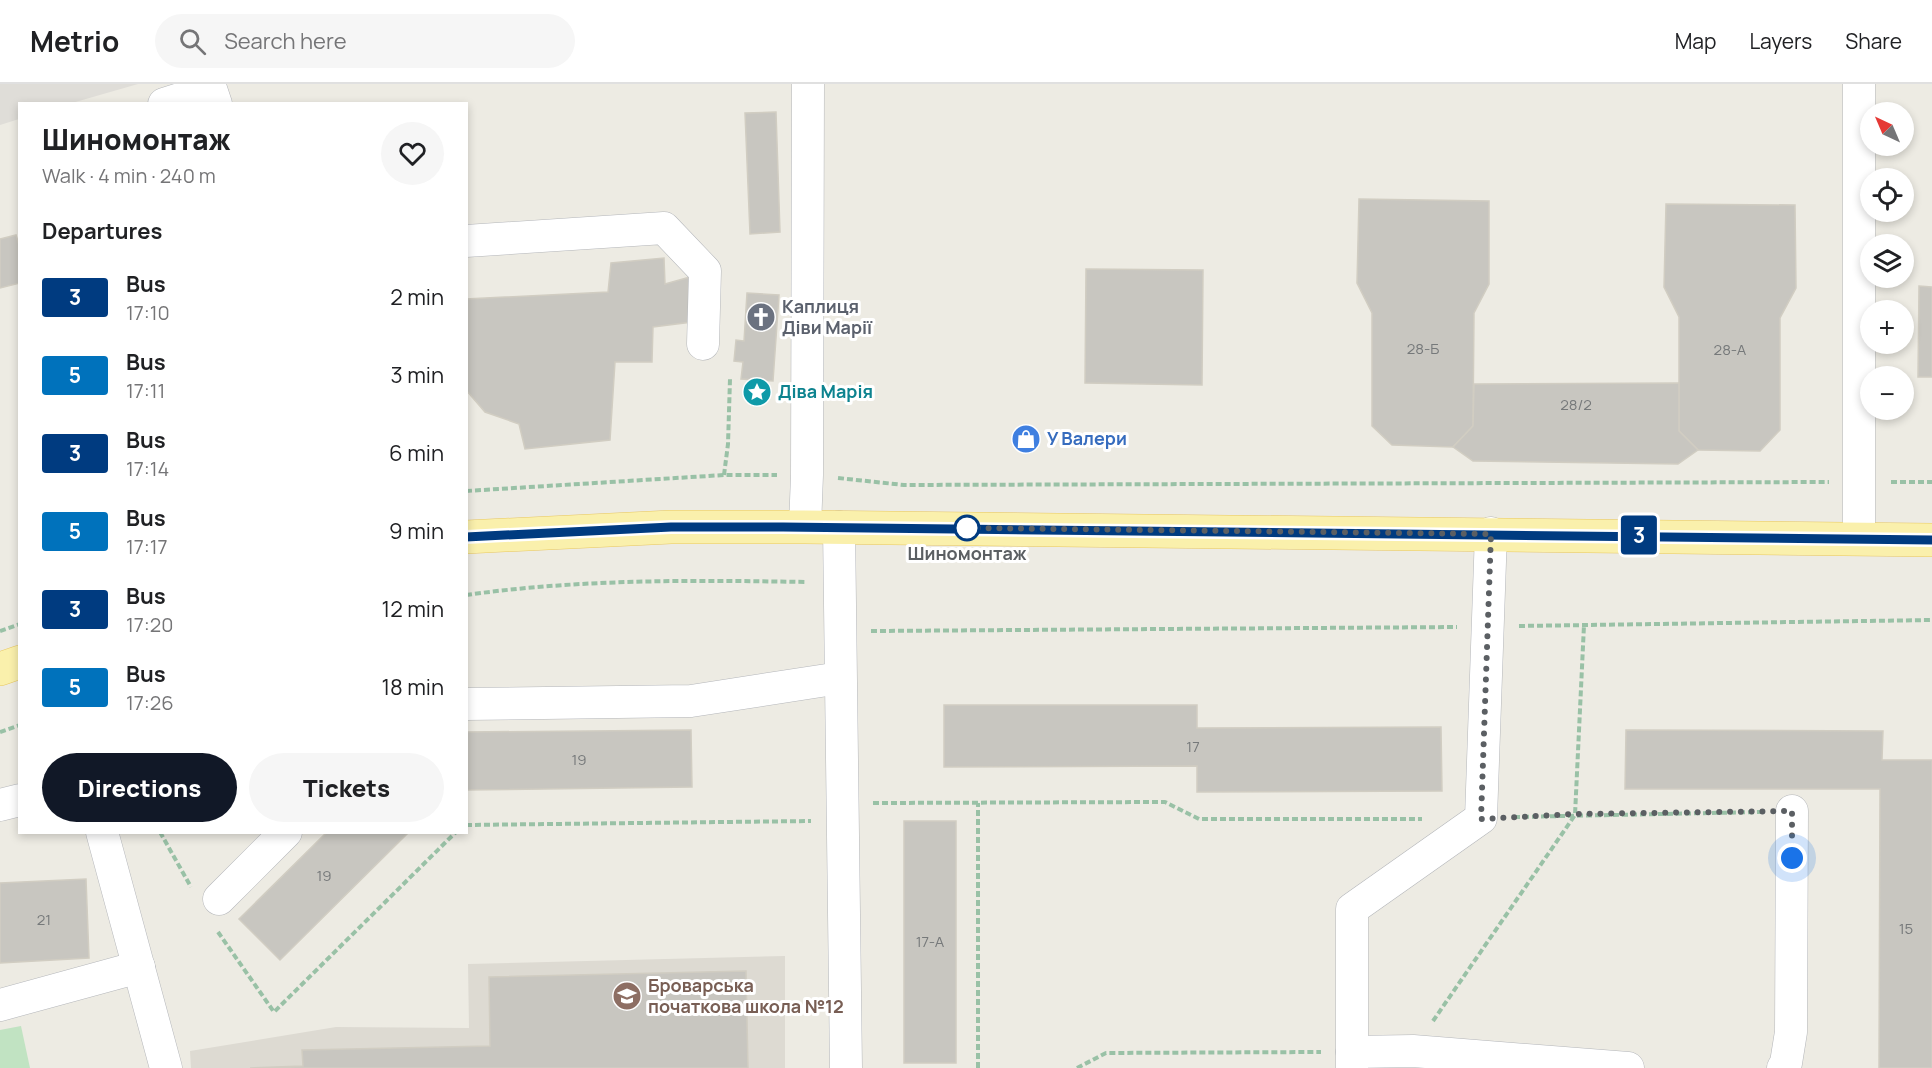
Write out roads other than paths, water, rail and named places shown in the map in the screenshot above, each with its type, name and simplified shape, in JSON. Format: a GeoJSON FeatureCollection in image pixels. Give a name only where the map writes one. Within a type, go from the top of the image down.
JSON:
{"type":"FeatureCollection","features":[{"type":"Feature","properties":{"kind":"main road"},"geometry":{"type":"LineString","coordinates":[[468,537],[671,527],[839,527],[1932,540]]}},
{"type":"Feature","properties":{"kind":"main road"},"geometry":{"type":"LineString","coordinates":[[0,669],[18,663]]}},
{"type":"Feature","properties":{"kind":"street"},"geometry":{"type":"LineString","coordinates":[[805,527],[808,84]]}},
{"type":"Feature","properties":{"kind":"street"},"geometry":{"type":"LineString","coordinates":[[1859,84],[1859,538]]}},
{"type":"Feature","properties":{"kind":"street"},"geometry":{"type":"LineString","coordinates":[[173,102],[216,92]]}},
{"type":"Feature","properties":{"kind":"street"},"geometry":{"type":"LineString","coordinates":[[468,241],[664,228],[705,271],[703,344]]}},
{"type":"Feature","properties":{"kind":"street"},"geometry":{"type":"LineString","coordinates":[[839,527],[846,1068]]}},
{"type":"Feature","properties":{"kind":"street"},"geometry":{"type":"LineString","coordinates":[[1491,534],[1481,819],[1352,909],[1352,1060],[1413,1051],[1628,1068]]}},
{"type":"Feature","properties":{"kind":"street"},"geometry":{"type":"LineString","coordinates":[[468,704],[691,701],[840,678]]}},
{"type":"Feature","properties":{"kind":"street"},"geometry":{"type":"LineString","coordinates":[[0,805],[18,800]]}},
{"type":"Feature","properties":{"kind":"street"},"geometry":{"type":"LineString","coordinates":[[1783,1068],[1786,1063],[1791,1032],[1792,811]]}},
{"type":"Feature","properties":{"kind":"street"},"geometry":{"type":"LineString","coordinates":[[103,834],[166,1068]]}},
{"type":"Feature","properties":{"kind":"street"},"geometry":{"type":"LineString","coordinates":[[219,899],[284,834]]}},
{"type":"Feature","properties":{"kind":"street"},"geometry":{"type":"LineString","coordinates":[[0,1005],[139,967]]}},
{"type":"Feature","properties":{"kind":"place","name":"Каплиця Діви Марії"},"geometry":{"type":"Point","coordinates":[761,317]}},
{"type":"Feature","properties":{"kind":"place","name":"Діва Марія"},"geometry":{"type":"Point","coordinates":[757,392]}},
{"type":"Feature","properties":{"kind":"place","name":"У Валери"},"geometry":{"type":"Point","coordinates":[1026,439]}},
{"type":"Feature","properties":{"kind":"place","name":"Шиномонтаж"},"geometry":{"type":"Point","coordinates":[967,528]}},
{"type":"Feature","properties":{"kind":"place","name":"Броварська початкова школа №12"},"geometry":{"type":"Point","coordinates":[627,996]}}]}
